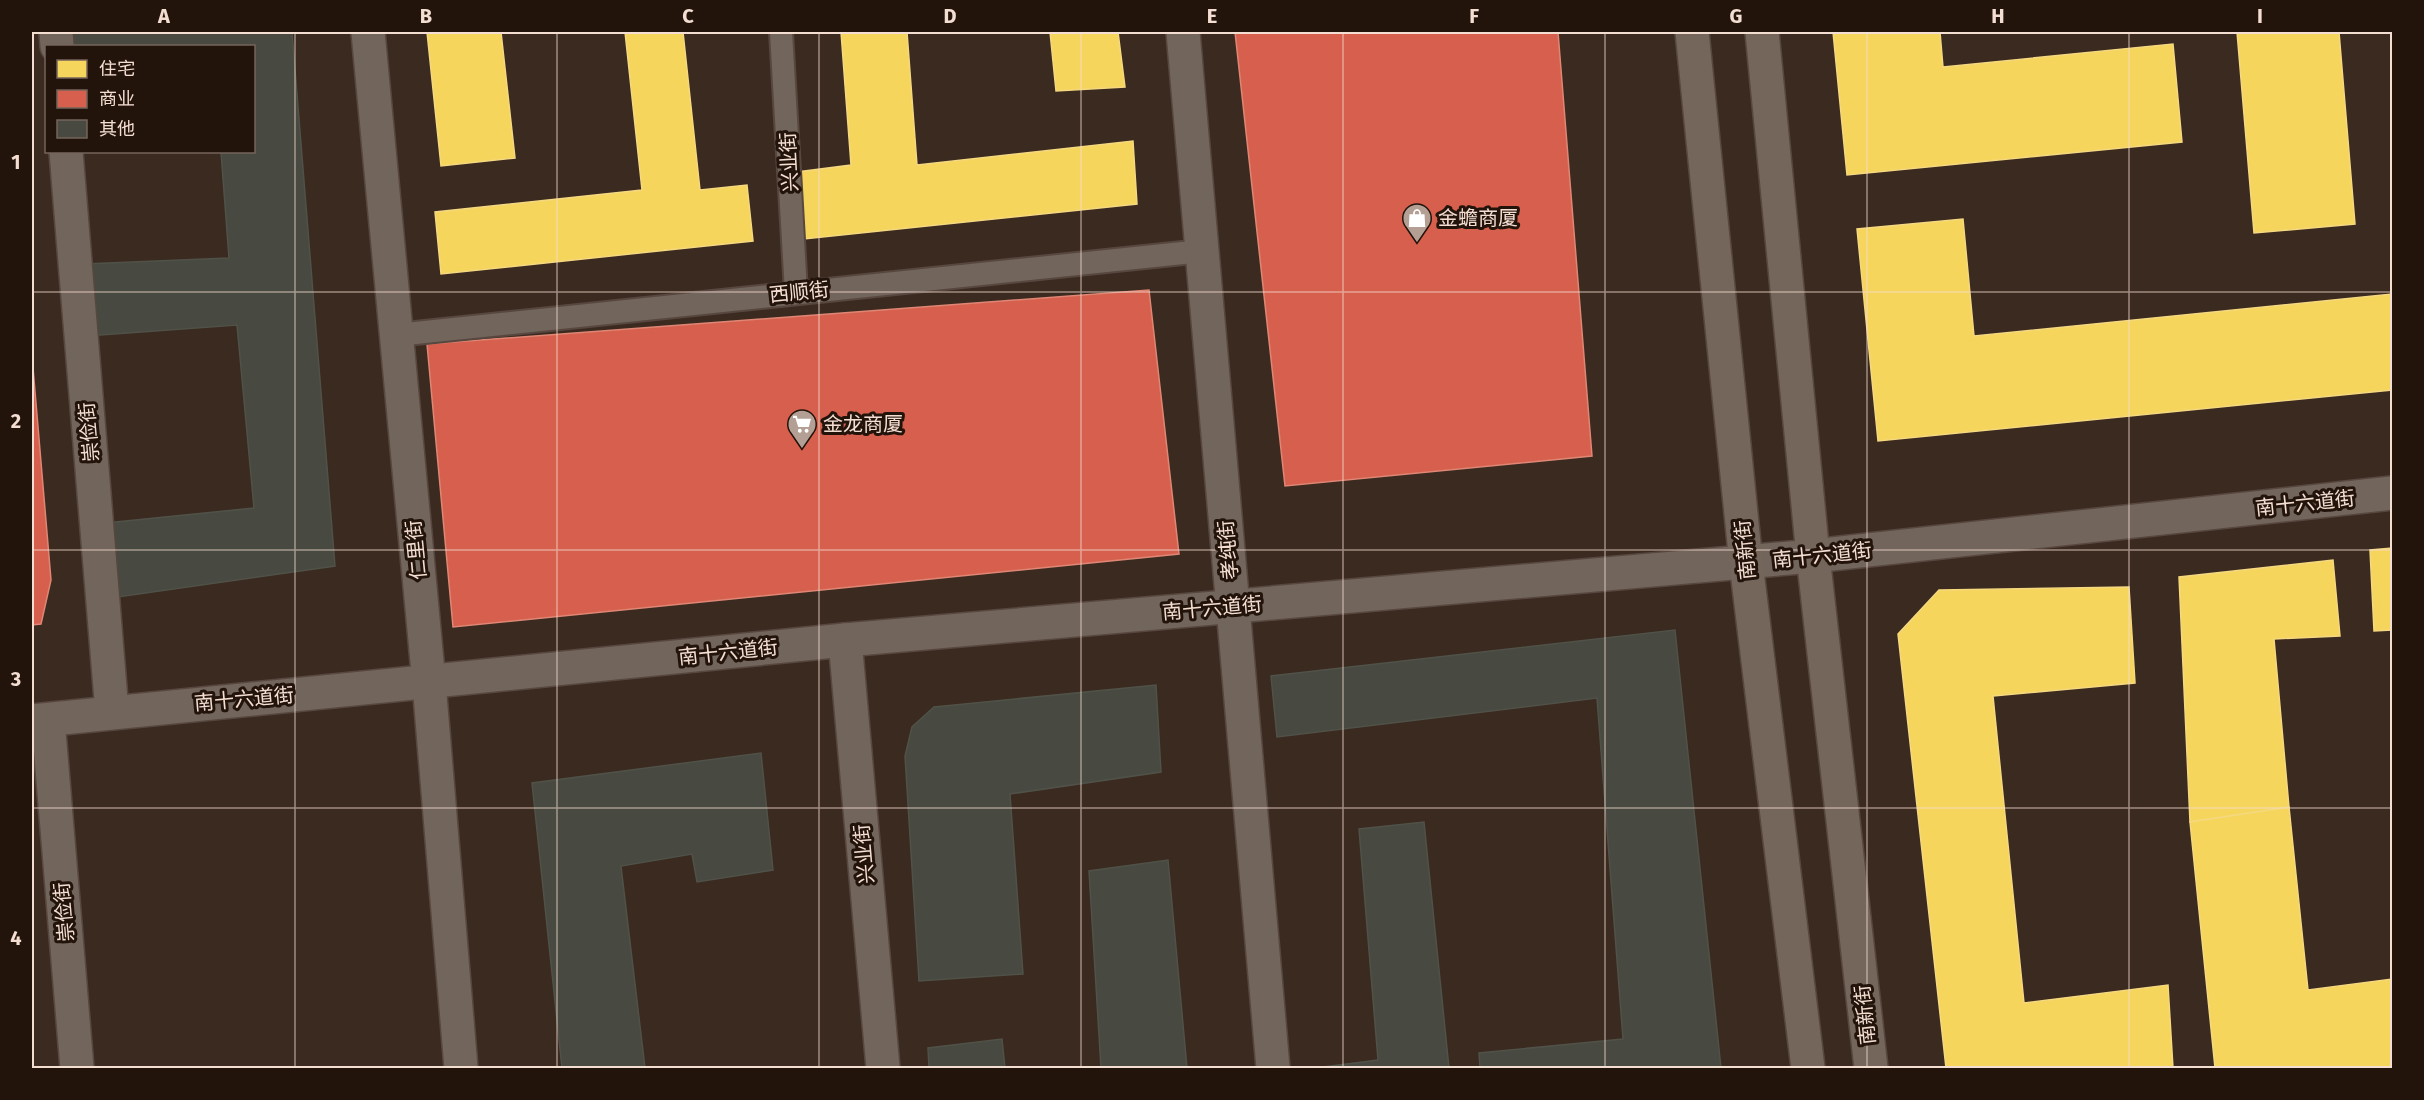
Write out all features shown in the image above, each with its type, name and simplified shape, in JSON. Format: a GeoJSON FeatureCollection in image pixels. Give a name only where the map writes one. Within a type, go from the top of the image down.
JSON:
{"type":"FeatureCollection","features":[{"type":"Feature","properties":{"kind":"main road","name":"南新街"},"geometry":{"type":"LineString","coordinates":[[1692,32],[1746,563],[1808,1068]]}},
{"type":"Feature","properties":{"kind":"main road","name":"南新街"},"geometry":{"type":"LineString","coordinates":[[1762,32],[1813,556],[1871,1068]]}},
{"type":"Feature","properties":{"kind":"street","name":"仁里街"},"geometry":{"type":"LineString","coordinates":[[368,32],[429,682],[461,1068]]}},
{"type":"Feature","properties":{"kind":"street","name":"孝纯街"},"geometry":{"type":"LineString","coordinates":[[1184,32],[1273,1068]]}},
{"type":"Feature","properties":{"kind":"street","name":"崇俭街"},"geometry":{"type":"LineString","coordinates":[[66,153],[112,712]]}},
{"type":"Feature","properties":{"kind":"street","name":"南十六道街"},"geometry":{"type":"LineString","coordinates":[[40,721],[845,640],[1746,563],[2392,493]]}},
{"type":"Feature","properties":{"kind":"street","name":"兴业街"},"geometry":{"type":"LineString","coordinates":[[845,640],[883,1068]]}},
{"type":"Feature","properties":{"kind":"street","name":"崇俭街"},"geometry":{"type":"LineString","coordinates":[[40,721],[77,1068]]}},
{"type":"Feature","properties":{"kind":"lane","name":"兴业街"},"geometry":{"type":"LineString","coordinates":[[781,32],[796,292]]}},
{"type":"Feature","properties":{"kind":"lane","name":"西顺街"},"geometry":{"type":"LineString","coordinates":[[396,335],[1202,251]]}},
{"type":"Feature","properties":{"kind":"building: 住宅"},"geometry":{"type":"Polygon","coordinates":[[[427,32],[501,32],[515,158],[441,166],[427,32]]]}},
{"type":"Feature","properties":{"kind":"building: 住宅"},"geometry":{"type":"Polygon","coordinates":[[[625,32],[683,32],[700,190],[747,185],[753,241],[441,274],[435,212],[642,190],[625,32]]]}},
{"type":"Feature","properties":{"kind":"building: 住宅"},"geometry":{"type":"Polygon","coordinates":[[[841,32],[907,32],[917,165],[1133,141],[1137,204],[804,239],[797,172],[851,165],[841,32]]]}},
{"type":"Feature","properties":{"kind":"building: 住宅"},"geometry":{"type":"Polygon","coordinates":[[[1050,32],[1118,32],[1125,87],[1056,91],[1050,32]]]}},
{"type":"Feature","properties":{"kind":"building: 住宅"},"geometry":{"type":"Polygon","coordinates":[[[1833,32],[1940,32],[1943,67],[2173,44],[2182,142],[1847,175],[1833,32]]]}},
{"type":"Feature","properties":{"kind":"building: 住宅"},"geometry":{"type":"Polygon","coordinates":[[[2237,32],[2339,32],[2355,224],[2254,233],[2237,32]]]}},
{"type":"Feature","properties":{"kind":"building: 住宅"},"geometry":{"type":"Polygon","coordinates":[[[1963,219],[1974,336],[2392,294],[2392,390],[1878,441],[1857,229],[1963,219]]]}},
{"type":"Feature","properties":{"kind":"building: 住宅"},"geometry":{"type":"Polygon","coordinates":[[[2392,548],[2392,630],[2374,631],[2370,550],[2392,548]]]}},
{"type":"Feature","properties":{"kind":"building: 住宅"},"geometry":{"type":"Polygon","coordinates":[[[2333,560],[2340,636],[2274,639],[2289,807],[2190,822],[2179,577],[2333,560]]]}},
{"type":"Feature","properties":{"kind":"building: 住宅"},"geometry":{"type":"Polygon","coordinates":[[[2129,587],[2135,683],[1993,696],[2024,1003],[2168,985],[2173,1068],[1946,1068],[1898,634],[1939,590],[2129,587]]]}},
{"type":"Feature","properties":{"kind":"building: 住宅"},"geometry":{"type":"Polygon","coordinates":[[[2289,807],[2308,990],[2392,979],[2392,1068],[2215,1068],[2190,822],[2289,807]]]}},
{"type":"Feature","properties":{"kind":"building: 商业","name":"金蟾商厦"},"geometry":{"type":"Polygon","coordinates":[[[1235,32],[1558,32],[1592,456],[1285,486],[1235,32]]]}},
{"type":"Feature","properties":{"kind":"building: 商业","name":"金龙商厦"},"geometry":{"type":"Polygon","coordinates":[[[1149,290],[1179,554],[453,627],[427,344],[1149,290]]]}},
{"type":"Feature","properties":{"kind":"building: 商业"},"geometry":{"type":"Polygon","coordinates":[[[32,356],[51,580],[41,624],[32,625],[32,356]]]}},
{"type":"Feature","properties":{"kind":"building: 其他"},"geometry":{"type":"Polygon","coordinates":[[[71,32],[292,32],[335,566],[111,598],[106,523],[254,508],[237,325],[87,336],[84,264],[229,258],[221,153],[255,153],[255,45],[72,45],[71,32]]]}},
{"type":"Feature","properties":{"kind":"building: 其他"},"geometry":{"type":"Polygon","coordinates":[[[1675,630],[1721,1068],[1480,1068],[1479,1053],[1623,1039],[1597,698],[1277,737],[1271,676],[1675,630]]]}},
{"type":"Feature","properties":{"kind":"building: 其他"},"geometry":{"type":"Polygon","coordinates":[[[1156,685],[1161,772],[1010,794],[1023,974],[919,981],[905,756],[912,727],[934,707],[1156,685]]]}},
{"type":"Feature","properties":{"kind":"building: 其他"},"geometry":{"type":"Polygon","coordinates":[[[761,753],[773,870],[697,882],[692,854],[621,866],[645,1068],[562,1068],[532,783],[761,753]]]}},
{"type":"Feature","properties":{"kind":"building: 其他"},"geometry":{"type":"Polygon","coordinates":[[[1424,822],[1449,1068],[1315,1068],[1378,1060],[1359,829],[1424,822]]]}},
{"type":"Feature","properties":{"kind":"building: 其他"},"geometry":{"type":"Polygon","coordinates":[[[1168,860],[1187,1068],[1101,1068],[1089,871],[1168,860]]]}},
{"type":"Feature","properties":{"kind":"building: 其他"},"geometry":{"type":"Polygon","coordinates":[[[1002,1039],[1005,1068],[929,1068],[928,1048],[1002,1039]]]}},
{"type":"Feature","properties":{"kind":"place","name":"金蟾商厦"},"geometry":{"type":"Point","coordinates":[1417,244]}},
{"type":"Feature","properties":{"kind":"place","name":"金龙商厦"},"geometry":{"type":"Point","coordinates":[802,450]}}]}
